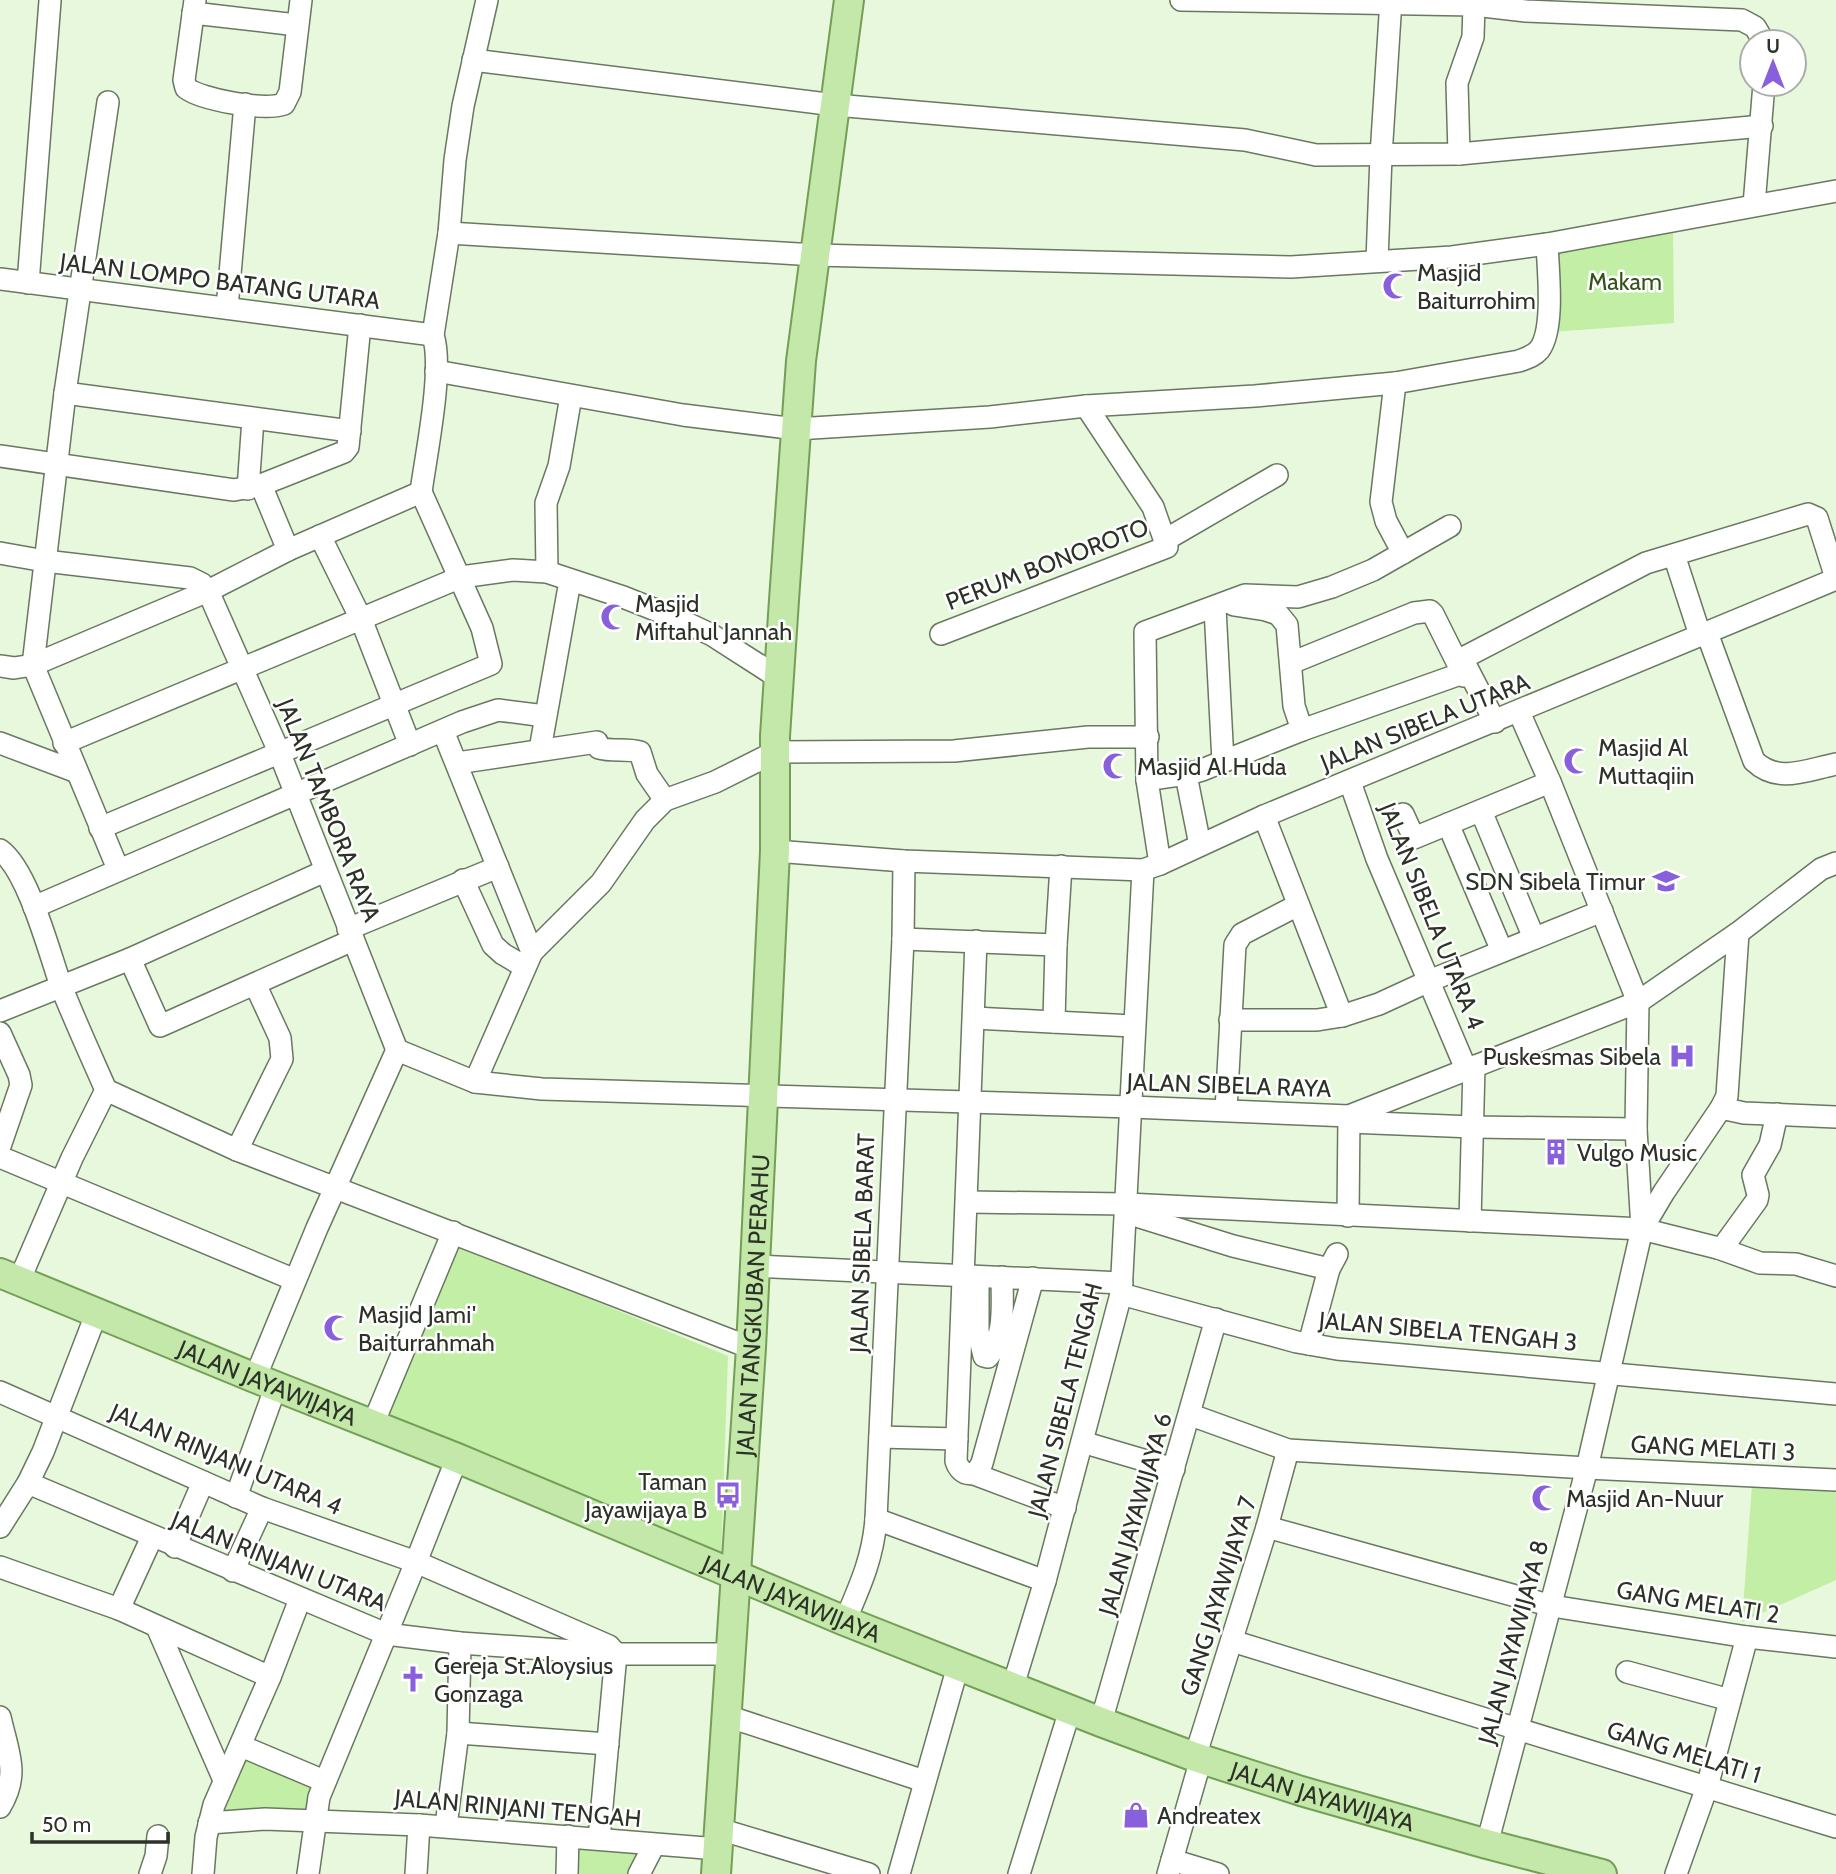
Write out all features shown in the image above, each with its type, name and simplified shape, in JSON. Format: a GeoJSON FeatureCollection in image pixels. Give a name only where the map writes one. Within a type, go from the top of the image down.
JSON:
{"type":"FeatureCollection","features":[{"type":"Feature","properties":{"kind":"main road","name":"JALAN TANGKUBAN PERAHU"},"geometry":{"type":"LineString","coordinates":[[717,1851],[751,1348],[775,851],[775,744],[796,429],[801,361],[849,0]]}},
{"type":"Feature","properties":{"kind":"main road","name":"JALAN JAYAWIJAYA"},"geometry":{"type":"LineString","coordinates":[[10,1277],[457,1458],[845,1621],[1101,1722],[1198,1758],[1301,1791],[1487,1844],[1537,1866],[1602,1874]]}},
{"type":"Feature","properties":{"kind":"street"},"geometry":{"type":"LineString","coordinates":[[297,26],[194,7],[184,80],[186,88],[202,96],[245,104],[277,107],[284,104],[288,99],[301,0]]}},
{"type":"Feature","properties":{"kind":"street"},"geometry":{"type":"LineString","coordinates":[[100,828],[491,664],[482,628],[421,492],[436,371],[433,335],[449,233],[454,160],[487,0]]}},
{"type":"Feature","properties":{"kind":"street"},"geometry":{"type":"LineString","coordinates":[[1181,0],[1526,5],[1742,20],[1756,28]]}},
{"type":"Feature","properties":{"kind":"street"},"geometry":{"type":"LineString","coordinates":[[28,283],[50,1]]}},
{"type":"Feature","properties":{"kind":"street"},"geometry":{"type":"LineString","coordinates":[[1377,261],[1392,2]]}},
{"type":"Feature","properties":{"kind":"street"},"geometry":{"type":"LineString","coordinates":[[1459,153],[1458,83],[1473,37],[1474,5]]}},
{"type":"Feature","properties":{"kind":"street"},"geometry":{"type":"LineString","coordinates":[[473,60],[835,105],[1245,140],[1316,155],[1459,153],[1762,126]]}},
{"type":"Feature","properties":{"kind":"street"},"geometry":{"type":"LineString","coordinates":[[1754,205],[1763,98]]}},
{"type":"Feature","properties":{"kind":"street"},"geometry":{"type":"LineString","coordinates":[[108,102],[55,465],[33,665],[118,869]]}},
{"type":"Feature","properties":{"kind":"street"},"geometry":{"type":"LineString","coordinates":[[227,308],[245,104]]}},
{"type":"Feature","properties":{"kind":"street"},"geometry":{"type":"LineString","coordinates":[[449,233],[815,256],[1292,267],[1452,257],[1547,244],[1836,191]]}},
{"type":"Feature","properties":{"kind":"street"},"geometry":{"type":"LineString","coordinates":[[436,371],[683,415],[796,429],[990,417],[1086,406],[1255,396],[1395,383],[1520,361],[1532,356],[1544,341],[1548,326],[1547,244]]}},
{"type":"Feature","properties":{"kind":"street","name":"JALAN LOMPO BATANG UTARA"},"geometry":{"type":"LineString","coordinates":[[0,279],[433,335]]}},
{"type":"Feature","properties":{"kind":"street"},"geometry":{"type":"LineString","coordinates":[[0,456],[233,491],[254,487],[344,452],[348,447],[359,325]]}},
{"type":"Feature","properties":{"kind":"street"},"geometry":{"type":"LineString","coordinates":[[1395,383],[1384,514],[1403,554]]}},
{"type":"Feature","properties":{"kind":"street"},"geometry":{"type":"LineString","coordinates":[[65,393],[350,431]]}},
{"type":"Feature","properties":{"kind":"street"},"geometry":{"type":"LineString","coordinates":[[547,572],[546,503],[559,466],[571,396]]}},
{"type":"Feature","properties":{"kind":"street","name":"PERUM BONOROTO"},"geometry":{"type":"LineString","coordinates":[[940,634],[1167,547],[1153,507],[1086,406]]}},
{"type":"Feature","properties":{"kind":"street"},"geometry":{"type":"LineString","coordinates":[[253,419],[254,487],[288,550]]}},
{"type":"Feature","properties":{"kind":"street","name":"PERUM BONOROTO"},"geometry":{"type":"LineString","coordinates":[[1165,540],[1277,474]]}},
{"type":"Feature","properties":{"kind":"street"},"geometry":{"type":"LineString","coordinates":[[0,666],[14,668],[33,665],[208,591],[288,550],[421,492]]}},
{"type":"Feature","properties":{"kind":"street"},"geometry":{"type":"LineString","coordinates":[[1492,723],[1464,662],[1469,653],[1646,563],[1813,514],[1817,518],[1836,579]]}},
{"type":"Feature","properties":{"kind":"street"},"geometry":{"type":"LineString","coordinates":[[1218,606],[1245,595],[1307,595],[1360,576],[1450,526]]}},
{"type":"Feature","properties":{"kind":"street"},"geometry":{"type":"LineString","coordinates":[[320,536],[361,620],[410,745]]}},
{"type":"Feature","properties":{"kind":"street"},"geometry":{"type":"LineString","coordinates":[[0,553],[45,561],[178,576],[202,584],[208,591]]}},
{"type":"Feature","properties":{"kind":"street"},"geometry":{"type":"LineString","coordinates":[[1674,555],[1754,761],[1764,771],[1776,775],[1836,764]]}},
{"type":"Feature","properties":{"kind":"street"},"geometry":{"type":"LineString","coordinates":[[64,743],[461,577],[513,570],[547,572],[676,618],[712,635],[779,681]]}},
{"type":"Feature","properties":{"kind":"street","name":"JALAN SIBELA UTARA"},"geometry":{"type":"LineString","coordinates":[[775,851],[904,861],[1151,867],[1264,816],[1836,579]]}},
{"type":"Feature","properties":{"kind":"street"},"geometry":{"type":"LineString","coordinates":[[541,744],[570,581]]}},
{"type":"Feature","properties":{"kind":"street","name":"JALAN TAMBORA RAYA"},"geometry":{"type":"LineString","coordinates":[[208,591],[297,795],[397,1050]]}},
{"type":"Feature","properties":{"kind":"street"},"geometry":{"type":"LineString","coordinates":[[1218,606],[1247,606],[1278,614],[1287,625],[1294,706],[1302,730]]}},
{"type":"Feature","properties":{"kind":"street"},"geometry":{"type":"LineString","coordinates":[[1218,606],[1223,762]]}},
{"type":"Feature","properties":{"kind":"street","name":"JALAN SIBELA TENGAH"},"geometry":{"type":"LineString","coordinates":[[1013,1686],[1045,1581],[1122,1289],[1133,1026],[1151,867],[1145,632],[1218,606]]}},
{"type":"Feature","properties":{"kind":"street"},"geometry":{"type":"LineString","coordinates":[[1291,663],[1425,610],[1433,614],[1492,723]]}},
{"type":"Feature","properties":{"kind":"street"},"geometry":{"type":"LineString","coordinates":[[1147,780],[1172,774],[1186,775],[1302,730],[1463,673]]}},
{"type":"Feature","properties":{"kind":"street"},"geometry":{"type":"LineString","coordinates":[[34,907],[488,712],[508,711],[545,716]]}},
{"type":"Feature","properties":{"kind":"street"},"geometry":{"type":"LineString","coordinates":[[1520,712],[1638,1002],[1636,1129],[1642,1229]]}},
{"type":"Feature","properties":{"kind":"street"},"geometry":{"type":"LineString","coordinates":[[443,731],[498,867],[529,960]]}},
{"type":"Feature","properties":{"kind":"street"},"geometry":{"type":"LineString","coordinates":[[475,1082],[529,960],[592,893],[645,820],[665,800],[715,782],[775,744],[954,751],[1088,737],[1148,737]]}},
{"type":"Feature","properties":{"kind":"street"},"geometry":{"type":"LineString","coordinates":[[457,763],[597,742],[599,748],[605,750],[640,752],[647,774],[665,800]]}},
{"type":"Feature","properties":{"kind":"street"},"geometry":{"type":"LineString","coordinates":[[0,743],[77,772]]}},
{"type":"Feature","properties":{"kind":"street"},"geometry":{"type":"LineString","coordinates":[[1186,775],[1200,845]]}},
{"type":"Feature","properties":{"kind":"street","name":"JALAN SIBELA UTARA 4"},"geometry":{"type":"LineString","coordinates":[[1350,782],[1377,859],[1429,981],[1470,1067]]}},
{"type":"Feature","properties":{"kind":"street"},"geometry":{"type":"LineString","coordinates":[[1403,814],[1414,838],[1550,782]]}},
{"type":"Feature","properties":{"kind":"street"},"geometry":{"type":"LineString","coordinates":[[1481,811],[1534,938]]}},
{"type":"Feature","properties":{"kind":"street"},"geometry":{"type":"LineString","coordinates":[[1264,816],[1342,1016]]}},
{"type":"Feature","properties":{"kind":"street"},"geometry":{"type":"LineString","coordinates":[[1448,824],[1502,951]]}},
{"type":"Feature","properties":{"kind":"street"},"geometry":{"type":"LineString","coordinates":[[0,850],[12,861],[34,907],[62,987],[106,1090],[237,1150],[751,1348]]}},
{"type":"Feature","properties":{"kind":"street","name":"JALAN SIBELA BARAT"},"geometry":{"type":"LineString","coordinates":[[845,1621],[874,1545],[903,939],[904,861]]}},
{"type":"Feature","properties":{"kind":"street","name":"JALAN SIBELA RAYA"},"geometry":{"type":"LineString","coordinates":[[397,1050],[475,1082],[542,1089],[1226,1110],[1349,1119],[1470,1067],[1638,1002],[1738,933],[1821,869],[1836,863]]}},
{"type":"Feature","properties":{"kind":"street"},"geometry":{"type":"LineString","coordinates":[[1054,1022],[1061,866]]}},
{"type":"Feature","properties":{"kind":"street"},"geometry":{"type":"LineString","coordinates":[[130,959],[160,1026],[255,984],[463,880],[498,867]]}},
{"type":"Feature","properties":{"kind":"street"},"geometry":{"type":"LineString","coordinates":[[0,1011],[130,959],[325,871]]}},
{"type":"Feature","properties":{"kind":"street"},"geometry":{"type":"LineString","coordinates":[[463,880],[493,945],[503,954],[529,960]]}},
{"type":"Feature","properties":{"kind":"street"},"geometry":{"type":"LineString","coordinates":[[1226,1110],[1234,951],[1238,939],[1248,930],[1298,905]]}},
{"type":"Feature","properties":{"kind":"street"},"geometry":{"type":"LineString","coordinates":[[1230,1020],[1317,1020],[1342,1016],[1379,1004],[1602,911]]}},
{"type":"Feature","properties":{"kind":"street"},"geometry":{"type":"LineString","coordinates":[[1642,1229],[1727,1096],[1738,933]]}},
{"type":"Feature","properties":{"kind":"street"},"geometry":{"type":"LineString","coordinates":[[903,939],[1056,945]]}},
{"type":"Feature","properties":{"kind":"street"},"geometry":{"type":"LineString","coordinates":[[976,941],[967,1202],[970,1277],[979,1343],[984,1356],[988,1357],[999,1332],[1003,1277]]}},
{"type":"Feature","properties":{"kind":"street"},"geometry":{"type":"LineString","coordinates":[[237,1150],[282,1059],[279,1038],[255,984]]}},
{"type":"Feature","properties":{"kind":"street"},"geometry":{"type":"LineString","coordinates":[[974,1018],[1133,1026]]}},
{"type":"Feature","properties":{"kind":"street"},"geometry":{"type":"LineString","coordinates":[[0,1033],[19,1074],[21,1085],[0,1146]]}},
{"type":"Feature","properties":{"kind":"street"},"geometry":{"type":"LineString","coordinates":[[236,1497],[295,1280],[397,1050]]}},
{"type":"Feature","properties":{"kind":"street"},"geometry":{"type":"LineString","coordinates":[[1470,1067],[1473,1127],[1470,1221]]}},
{"type":"Feature","properties":{"kind":"street"},"geometry":{"type":"LineString","coordinates":[[10,1277],[63,1182],[106,1090]]}},
{"type":"Feature","properties":{"kind":"street"},"geometry":{"type":"LineString","coordinates":[[1721,1108],[1744,1113],[1836,1117]]}},
{"type":"Feature","properties":{"kind":"street"},"geometry":{"type":"LineString","coordinates":[[1718,1248],[1723,1247],[1757,1200],[1753,1175],[1770,1145],[1777,1114]]}},
{"type":"Feature","properties":{"kind":"street"},"geometry":{"type":"LineString","coordinates":[[1348,1216],[1349,1119],[1473,1127],[1636,1129]]}},
{"type":"Feature","properties":{"kind":"street"},"geometry":{"type":"LineString","coordinates":[[0,1157],[295,1280]]}},
{"type":"Feature","properties":{"kind":"street"},"geometry":{"type":"LineString","coordinates":[[967,1202],[1642,1229],[1718,1248],[1760,1263],[1796,1264],[1836,1276]]}},
{"type":"Feature","properties":{"kind":"street"},"geometry":{"type":"LineString","coordinates":[[1127,1208],[1202,1238],[1333,1262],[1309,1344]]}},
{"type":"Feature","properties":{"kind":"street","name":"JALAN JAYAWIJAYA 8"},"geometry":{"type":"LineString","coordinates":[[1487,1844],[1587,1468],[1642,1229]]}},
{"type":"Feature","properties":{"kind":"street"},"geometry":{"type":"LineString","coordinates":[[373,1424],[453,1231]]}},
{"type":"Feature","properties":{"kind":"street","name":"JALAN SIBELA TENGAH 3"},"geometry":{"type":"LineString","coordinates":[[754,1266],[1034,1278],[1122,1289],[1216,1319],[1337,1349],[1836,1394]]}},
{"type":"Feature","properties":{"kind":"street"},"geometry":{"type":"LineString","coordinates":[[970,1277],[957,1439],[958,1469],[965,1474],[974,1474],[1065,1508]]}},
{"type":"Feature","properties":{"kind":"street"},"geometry":{"type":"LineString","coordinates":[[974,1474],[979,1471],[982,1463],[1034,1278]]}},
{"type":"Feature","properties":{"kind":"street"},"geometry":{"type":"LineString","coordinates":[[0,1527],[28,1483],[97,1312]]}},
{"type":"Feature","properties":{"kind":"street","name":"JALAN JAYAWIJAYA 6"},"geometry":{"type":"LineString","coordinates":[[1101,1722],[1191,1415],[1216,1319]]}},
{"type":"Feature","properties":{"kind":"street","name":"JALAN RINJANI UTARA 4"},"geometry":{"type":"LineString","coordinates":[[0,1392],[262,1508],[416,1562],[601,1641],[616,1654]]}},
{"type":"Feature","properties":{"kind":"street","name":"GANG MELATI 3"},"geometry":{"type":"LineString","coordinates":[[1191,1415],[1289,1450],[1836,1480]]}},
{"type":"Feature","properties":{"kind":"street"},"geometry":{"type":"LineString","coordinates":[[880,1437],[957,1439]]}},
{"type":"Feature","properties":{"kind":"street"},"geometry":{"type":"LineString","coordinates":[[1082,1443],[1174,1469]]}},
{"type":"Feature","properties":{"kind":"street","name":"GANG JAYAWIJAYA 7"},"geometry":{"type":"LineString","coordinates":[[1170,1867],[1198,1758],[1289,1450]]}},
{"type":"Feature","properties":{"kind":"street"},"geometry":{"type":"LineString","coordinates":[[308,1874],[314,1822],[324,1781],[457,1458]]}},
{"type":"Feature","properties":{"kind":"street"},"geometry":{"type":"LineString","coordinates":[[175,1547],[202,1482]]}},
{"type":"Feature","properties":{"kind":"street","name":"JALAN RINJANI UTARA"},"geometry":{"type":"LineString","coordinates":[[28,1483],[386,1634],[460,1643],[616,1654],[731,1654]]}},
{"type":"Feature","properties":{"kind":"street"},"geometry":{"type":"LineString","coordinates":[[233,1571],[262,1508]]}},
{"type":"Feature","properties":{"kind":"street"},"geometry":{"type":"LineString","coordinates":[[876,1519],[1045,1581]]}},
{"type":"Feature","properties":{"kind":"street","name":"GANG MELATI 2"},"geometry":{"type":"LineString","coordinates":[[1267,1527],[1552,1606],[1747,1637],[1836,1647]]}},
{"type":"Feature","properties":{"kind":"street"},"geometry":{"type":"LineString","coordinates":[[119,1609],[152,1537]]}},
{"type":"Feature","properties":{"kind":"street"},"geometry":{"type":"LineString","coordinates":[[0,1567],[119,1609],[271,1677]]}},
{"type":"Feature","properties":{"kind":"street"},"geometry":{"type":"LineString","coordinates":[[203,1874],[209,1823],[224,1780],[271,1677],[300,1599]]}},
{"type":"Feature","properties":{"kind":"street"},"geometry":{"type":"LineString","coordinates":[[157,1627],[224,1780]]}},
{"type":"Feature","properties":{"kind":"street"},"geometry":{"type":"LineString","coordinates":[[1676,1874],[1706,1787],[1747,1637]]}},
{"type":"Feature","properties":{"kind":"street","name":"GANG MELATI 1"},"geometry":{"type":"LineString","coordinates":[[1232,1641],[1836,1827]]}},
{"type":"Feature","properties":{"kind":"street"},"geometry":{"type":"LineString","coordinates":[[446,1826],[458,1733],[460,1643]]}},
{"type":"Feature","properties":{"kind":"street"},"geometry":{"type":"LineString","coordinates":[[599,1839],[616,1654]]}},
{"type":"Feature","properties":{"kind":"street"},"geometry":{"type":"LineString","coordinates":[[899,1874],[958,1666]]}},
{"type":"Feature","properties":{"kind":"street"},"geometry":{"type":"LineString","coordinates":[[1628,1672],[1730,1700]]}},
{"type":"Feature","properties":{"kind":"street"},"geometry":{"type":"LineString","coordinates":[[1019,1874],[1070,1710]]}},
{"type":"Feature","properties":{"kind":"street"},"geometry":{"type":"LineString","coordinates":[[727,1716],[924,1781]]}},
{"type":"Feature","properties":{"kind":"street"},"geometry":{"type":"LineString","coordinates":[[0,1717],[12,1774],[9,1793],[0,1807]]}},
{"type":"Feature","properties":{"kind":"street"},"geometry":{"type":"LineString","coordinates":[[458,1733],[608,1744]]}},
{"type":"Feature","properties":{"kind":"street"},"geometry":{"type":"LineString","coordinates":[[241,1746],[324,1781]]}},
{"type":"Feature","properties":{"kind":"street","name":"JALAN RINJANI TENGAH"},"geometry":{"type":"LineString","coordinates":[[209,1823],[265,1819],[446,1826],[717,1851],[869,1874]]}},
{"type":"Feature","properties":{"kind":"street"},"geometry":{"type":"LineString","coordinates":[[416,1874],[419,1825]]}},
{"type":"Feature","properties":{"kind":"street"},"geometry":{"type":"LineString","coordinates":[[150,1874],[156,1856],[158,1836]]}},
{"type":"Feature","properties":{"kind":"street"},"geometry":{"type":"LineString","coordinates":[[567,1874],[568,1836]]}},
{"type":"Feature","properties":{"kind":"street"},"geometry":{"type":"LineString","coordinates":[[639,1874],[654,1845]]}},
{"type":"Feature","properties":{"kind":"street"},"geometry":{"type":"LineString","coordinates":[[1170,1867],[1218,1874]]}},
{"type":"Feature","properties":{"kind":"green space","name":"Makam"},"geometry":{"type":"Polygon","coordinates":[[[1673,229],[1674,323],[1552,332],[1550,246],[1673,229]]]}},
{"type":"Feature","properties":{"kind":"green space"},"geometry":{"type":"Polygon","coordinates":[[[454,1243],[728,1356],[721,1559],[383,1420],[454,1243]]]}},
{"type":"Feature","properties":{"kind":"green space"},"geometry":{"type":"Polygon","coordinates":[[[1752,1485],[1836,1488],[1836,1580],[1742,1622],[1752,1485]]]}},
{"type":"Feature","properties":{"kind":"green space"},"geometry":{"type":"Polygon","coordinates":[[[243,1753],[319,1785],[310,1818],[214,1818],[243,1753]]]}},
{"type":"Feature","properties":{"kind":"green space"},"geometry":{"type":"Polygon","coordinates":[[[573,1843],[646,1850],[634,1874],[573,1874],[573,1843]]]}},
{"type":"Feature","properties":{"kind":"place","name":"Masjid Baiturrohim"},"geometry":{"type":"Point","coordinates":[1396,286]}},
{"type":"Feature","properties":{"kind":"place","name":"Masjid Miftahul Jannah"},"geometry":{"type":"Point","coordinates":[614,617]}},
{"type":"Feature","properties":{"kind":"place","name":"Masjid Al Muttaqiin"},"geometry":{"type":"Point","coordinates":[1577,761]}},
{"type":"Feature","properties":{"kind":"place","name":"Masjid Al Huda"},"geometry":{"type":"Point","coordinates":[1116,766]}},
{"type":"Feature","properties":{"kind":"place","name":"SDN Sibela Timur"},"geometry":{"type":"Point","coordinates":[1666,881]}},
{"type":"Feature","properties":{"kind":"place","name":"Puskesmas Sibela"},"geometry":{"type":"Point","coordinates":[1682,1056]}},
{"type":"Feature","properties":{"kind":"place","name":"Vulgo Music"},"geometry":{"type":"Point","coordinates":[1556,1152]}},
{"type":"Feature","properties":{"kind":"place","name":"Masjid Jami' Baiturrahmah"},"geometry":{"type":"Point","coordinates":[337,1328]}},
{"type":"Feature","properties":{"kind":"place","name":"Taman Jayawijaya B"},"geometry":{"type":"Point","coordinates":[728,1495]}},
{"type":"Feature","properties":{"kind":"place","name":"Masjid An-Nuur"},"geometry":{"type":"Point","coordinates":[1545,1498]}},
{"type":"Feature","properties":{"kind":"place","name":"Gereja St.Aloysius Gonzaga"},"geometry":{"type":"Point","coordinates":[413,1679]}},
{"type":"Feature","properties":{"kind":"place","name":"Andreatex"},"geometry":{"type":"Point","coordinates":[1136,1815]}}]}
